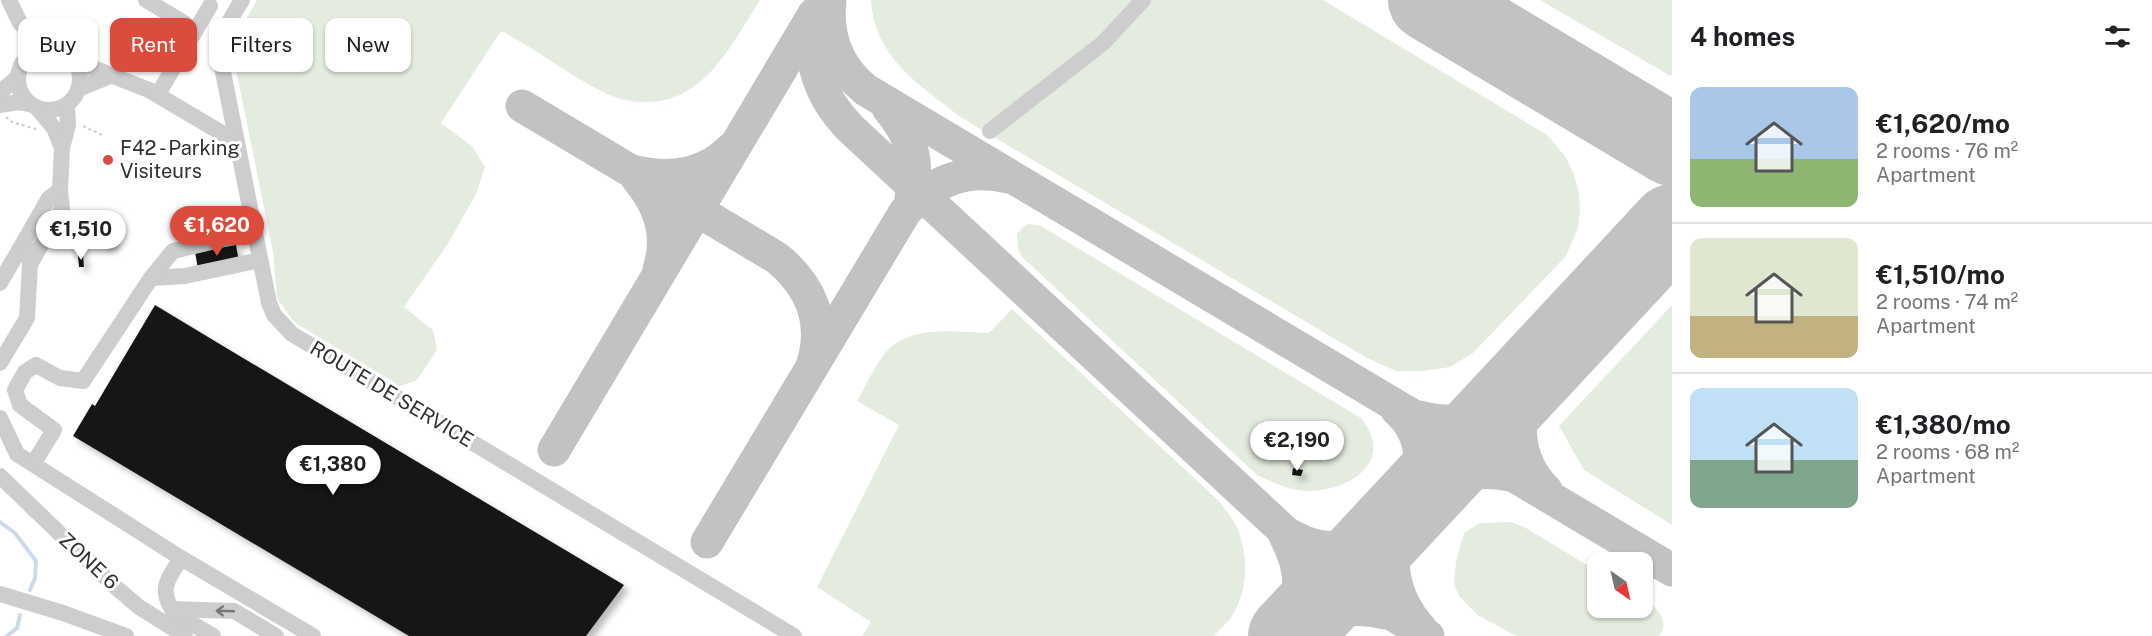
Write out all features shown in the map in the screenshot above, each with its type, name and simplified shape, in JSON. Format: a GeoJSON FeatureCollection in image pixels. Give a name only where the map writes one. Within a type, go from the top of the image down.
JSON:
{"type":"FeatureCollection","features":[{"type":"Feature","properties":{"kind":"street"},"geometry":{"type":"LineString","coordinates":[[9,0],[18,19]]}},
{"type":"Feature","properties":{"kind":"street"},"geometry":{"type":"LineString","coordinates":[[146,0],[176,18]]}},
{"type":"Feature","properties":{"kind":"street","name":"ROUTE DE SERVICE"},"geometry":{"type":"LineString","coordinates":[[242,0],[224,31],[220,44],[220,57],[269,303],[282,325],[292,334],[794,636]]}},
{"type":"Feature","properties":{"kind":"street"},"geometry":{"type":"LineString","coordinates":[[990,131],[1103,43],[1143,0]]}},
{"type":"Feature","properties":{"kind":"street"},"geometry":{"type":"LineString","coordinates":[[158,94],[209,2]]}},
{"type":"Feature","properties":{"kind":"street"},"geometry":{"type":"LineString","coordinates":[[98,71],[158,94],[237,142]]}},
{"type":"Feature","properties":{"kind":"street"},"geometry":{"type":"LineString","coordinates":[[0,92],[17,78],[19,72]]}},
{"type":"Feature","properties":{"kind":"street"},"geometry":{"type":"LineString","coordinates":[[30,264],[62,209],[61,127],[67,105],[78,89],[79,72]]}},
{"type":"Feature","properties":{"kind":"street"},"geometry":{"type":"LineString","coordinates":[[78,89],[110,76]]}},
{"type":"Feature","properties":{"kind":"street"},"geometry":{"type":"LineString","coordinates":[[17,78],[19,88],[34,106],[61,127]]}},
{"type":"Feature","properties":{"kind":"street"},"geometry":{"type":"LineString","coordinates":[[1,108],[18,102],[58,109],[67,105]]}},
{"type":"Feature","properties":{"kind":"street"},"geometry":{"type":"LineString","coordinates":[[0,283],[49,198],[60,190]]}},
{"type":"Feature","properties":{"kind":"street"},"geometry":{"type":"LineString","coordinates":[[33,464],[54,430],[20,405],[15,390],[25,372],[36,365],[60,378],[83,381],[151,278],[173,251],[254,232]]}},
{"type":"Feature","properties":{"kind":"street"},"geometry":{"type":"LineString","coordinates":[[0,363],[27,318],[30,264],[25,240]]}},
{"type":"Feature","properties":{"kind":"street"},"geometry":{"type":"LineString","coordinates":[[151,278],[185,276],[260,260]]}},
{"type":"Feature","properties":{"kind":"street"},"geometry":{"type":"LineString","coordinates":[[0,418],[18,454],[181,558],[313,636]]}},
{"type":"Feature","properties":{"kind":"street","name":"ZONE 6"},"geometry":{"type":"LineString","coordinates":[[0,476],[138,607],[186,636]]}},
{"type":"Feature","properties":{"kind":"street"},"geometry":{"type":"LineString","coordinates":[[181,558],[164,592],[167,601],[177,615],[213,636]]}},
{"type":"Feature","properties":{"kind":"street"},"geometry":{"type":"LineString","coordinates":[[0,594],[63,613],[126,636]]}},
{"type":"Feature","properties":{"kind":"street"},"geometry":{"type":"LineString","coordinates":[[172,609],[234,611],[276,636]]}},
{"type":"Feature","properties":{"kind":"path"},"geometry":{"type":"LineString","coordinates":[[1,108],[6,119],[44,131],[61,127],[87,126],[105,136]]}},
{"type":"Feature","properties":{"kind":"shaded area"},"geometry":{"type":"Polygon","coordinates":[[[257,0],[760,0],[728,50],[703,79],[688,90],[671,98],[652,102],[629,101],[607,94],[501,31],[441,123],[472,146],[485,167],[476,194],[449,242],[404,307],[433,330],[437,350],[416,381],[400,386],[294,322],[277,298],[273,252],[236,72],[313,72],[313,18],[247,18],[257,0]]]}},
{"type":"Feature","properties":{"kind":"shaded area"},"geometry":{"type":"Polygon","coordinates":[[[871,0],[1323,0],[1547,135],[1565,156],[1573,172],[1579,193],[1578,228],[1566,256],[1473,353],[1450,367],[1423,371],[1396,371],[1367,358],[962,118],[916,82],[890,55],[874,21],[871,0]]]}},
{"type":"Feature","properties":{"kind":"shaded area"},"geometry":{"type":"Polygon","coordinates":[[[1540,0],[1672,0],[1672,75],[1669,75],[1540,0]]]}},
{"type":"Feature","properties":{"kind":"shaded area"},"geometry":{"type":"Polygon","coordinates":[[[1029,224],[1041,226],[1361,418],[1370,433],[1373,447],[1371,459],[1364,470],[1341,485],[1311,491],[1290,488],[1257,475],[1022,257],[1018,249],[1017,234],[1029,224]]]}},
{"type":"Feature","properties":{"kind":"shaded area"},"geometry":{"type":"Polygon","coordinates":[[[1672,305],[1672,525],[1584,470],[1559,426],[1672,305]]]}},
{"type":"Feature","properties":{"kind":"shaded area"},"geometry":{"type":"Polygon","coordinates":[[[1012,309],[1220,502],[1234,522],[1240,536],[1245,560],[1244,585],[1230,619],[1214,636],[862,636],[871,622],[817,587],[899,425],[857,401],[882,357],[896,343],[921,333],[949,331],[989,333],[1012,309]]]}},
{"type":"Feature","properties":{"kind":"shaded area"},"geometry":{"type":"Polygon","coordinates":[[[1512,522],[1587,565],[1587,618],[1653,618],[1653,606],[1663,619],[1659,636],[1516,636],[1479,616],[1459,596],[1454,584],[1456,562],[1465,532],[1480,523],[1512,522]]]}},
{"type":"Feature","properties":{"kind":"building"},"geometry":{"type":"Polygon","coordinates":[[[114,239],[114,246],[102,247],[101,240],[114,239]]]}},
{"type":"Feature","properties":{"kind":"building"},"geometry":{"type":"Polygon","coordinates":[[[236,245],[239,262],[198,269],[195,252],[236,245]]]}},
{"type":"Feature","properties":{"kind":"building"},"geometry":{"type":"Polygon","coordinates":[[[83,255],[84,267],[79,267],[78,256],[83,255]]]}},
{"type":"Feature","properties":{"kind":"building"},"geometry":{"type":"Polygon","coordinates":[[[155,305],[624,585],[586,636],[409,636],[73,436],[92,404],[95,406],[155,305]]]}},
{"type":"Feature","properties":{"kind":"building"},"geometry":{"type":"Polygon","coordinates":[[[1293,468],[1303,470],[1301,476],[1292,475],[1293,468]]]}},
{"type":"Feature","properties":{"kind":"waterway"},"geometry":{"type":"LineString","coordinates":[[0,522],[15,533],[36,561],[35,578],[30,590]]}},
{"type":"Feature","properties":{"kind":"waterway"},"geometry":{"type":"LineString","coordinates":[[7,636],[17,628],[20,615]]}},
{"type":"Feature","properties":{"kind":"taxiway"},"geometry":{"type":"LineString","coordinates":[[830,0],[830,26],[836,50],[848,71],[866,90],[1672,570]]}},
{"type":"Feature","properties":{"kind":"taxiway"},"geometry":{"type":"LineString","coordinates":[[554,450],[814,14]]}},
{"type":"Feature","properties":{"kind":"taxiway"},"geometry":{"type":"LineString","coordinates":[[818,16],[814,32],[814,62],[823,90],[850,128],[1326,570],[1367,599],[1428,636]]}},
{"type":"Feature","properties":{"kind":"taxiway"},"geometry":{"type":"LineString","coordinates":[[522,106],[777,258],[789,268],[806,292],[816,318],[818,332],[813,363]]}},
{"type":"Feature","properties":{"kind":"taxiway"},"geometry":{"type":"LineString","coordinates":[[888,108],[903,129],[912,150],[915,172],[911,198]]}},
{"type":"Feature","properties":{"kind":"taxiway"},"geometry":{"type":"LineString","coordinates":[[637,172],[663,175],[687,173],[710,165],[731,149]]}},
{"type":"Feature","properties":{"kind":"taxiway"},"geometry":{"type":"LineString","coordinates":[[707,542],[905,212],[926,192],[951,179],[979,174],[1008,177]]}},
{"type":"Feature","properties":{"kind":"taxiway"},"geometry":{"type":"LineString","coordinates":[[637,178],[657,210],[663,233],[659,269]]}},
{"type":"Feature","properties":{"kind":"taxiway"},"geometry":{"type":"LineString","coordinates":[[1546,490],[1528,465],[1523,452],[1520,422],[1522,407],[1533,379],[1553,353]]}},
{"type":"Feature","properties":{"kind":"taxiway"},"geometry":{"type":"LineString","coordinates":[[1419,417],[1450,421],[1478,415],[1502,401],[1527,381]]}},
{"type":"Feature","properties":{"kind":"taxiway"},"geometry":{"type":"LineString","coordinates":[[1397,410],[1407,420],[1413,431],[1420,456],[1418,482],[1407,507]]}},
{"type":"Feature","properties":{"kind":"taxiway"},"geometry":{"type":"LineString","coordinates":[[1410,507],[1433,489],[1456,477],[1481,473],[1510,475]]}},
{"type":"Feature","properties":{"kind":"taxiway"},"geometry":{"type":"LineString","coordinates":[[1421,629],[1411,617],[1398,590],[1393,560],[1399,530],[1408,512],[1426,489]]}},
{"type":"Feature","properties":{"kind":"taxiway"},"geometry":{"type":"LineString","coordinates":[[1292,536],[1306,543],[1320,546],[1347,546],[1372,537],[1397,520]]}},
{"type":"Feature","properties":{"kind":"taxiway"},"geometry":{"type":"LineString","coordinates":[[1285,536],[1296,561],[1299,586],[1295,611],[1285,636]]}},
{"type":"Feature","properties":{"kind":"taxiway"},"geometry":{"type":"LineString","coordinates":[[1290,636],[1312,621],[1335,612],[1359,609],[1385,613]]}},
{"type":"Feature","properties":{"kind":"runway"},"geometry":{"type":"LineString","coordinates":[[1429,0],[1672,145]]}},
{"type":"Feature","properties":{"kind":"runway"},"geometry":{"type":"LineString","coordinates":[[1289,636],[1672,225]]}},
{"type":"Feature","properties":{"kind":"place","name":"F42 - Parking Visiteurs"},"geometry":{"type":"Point","coordinates":[108,160]}}]}
